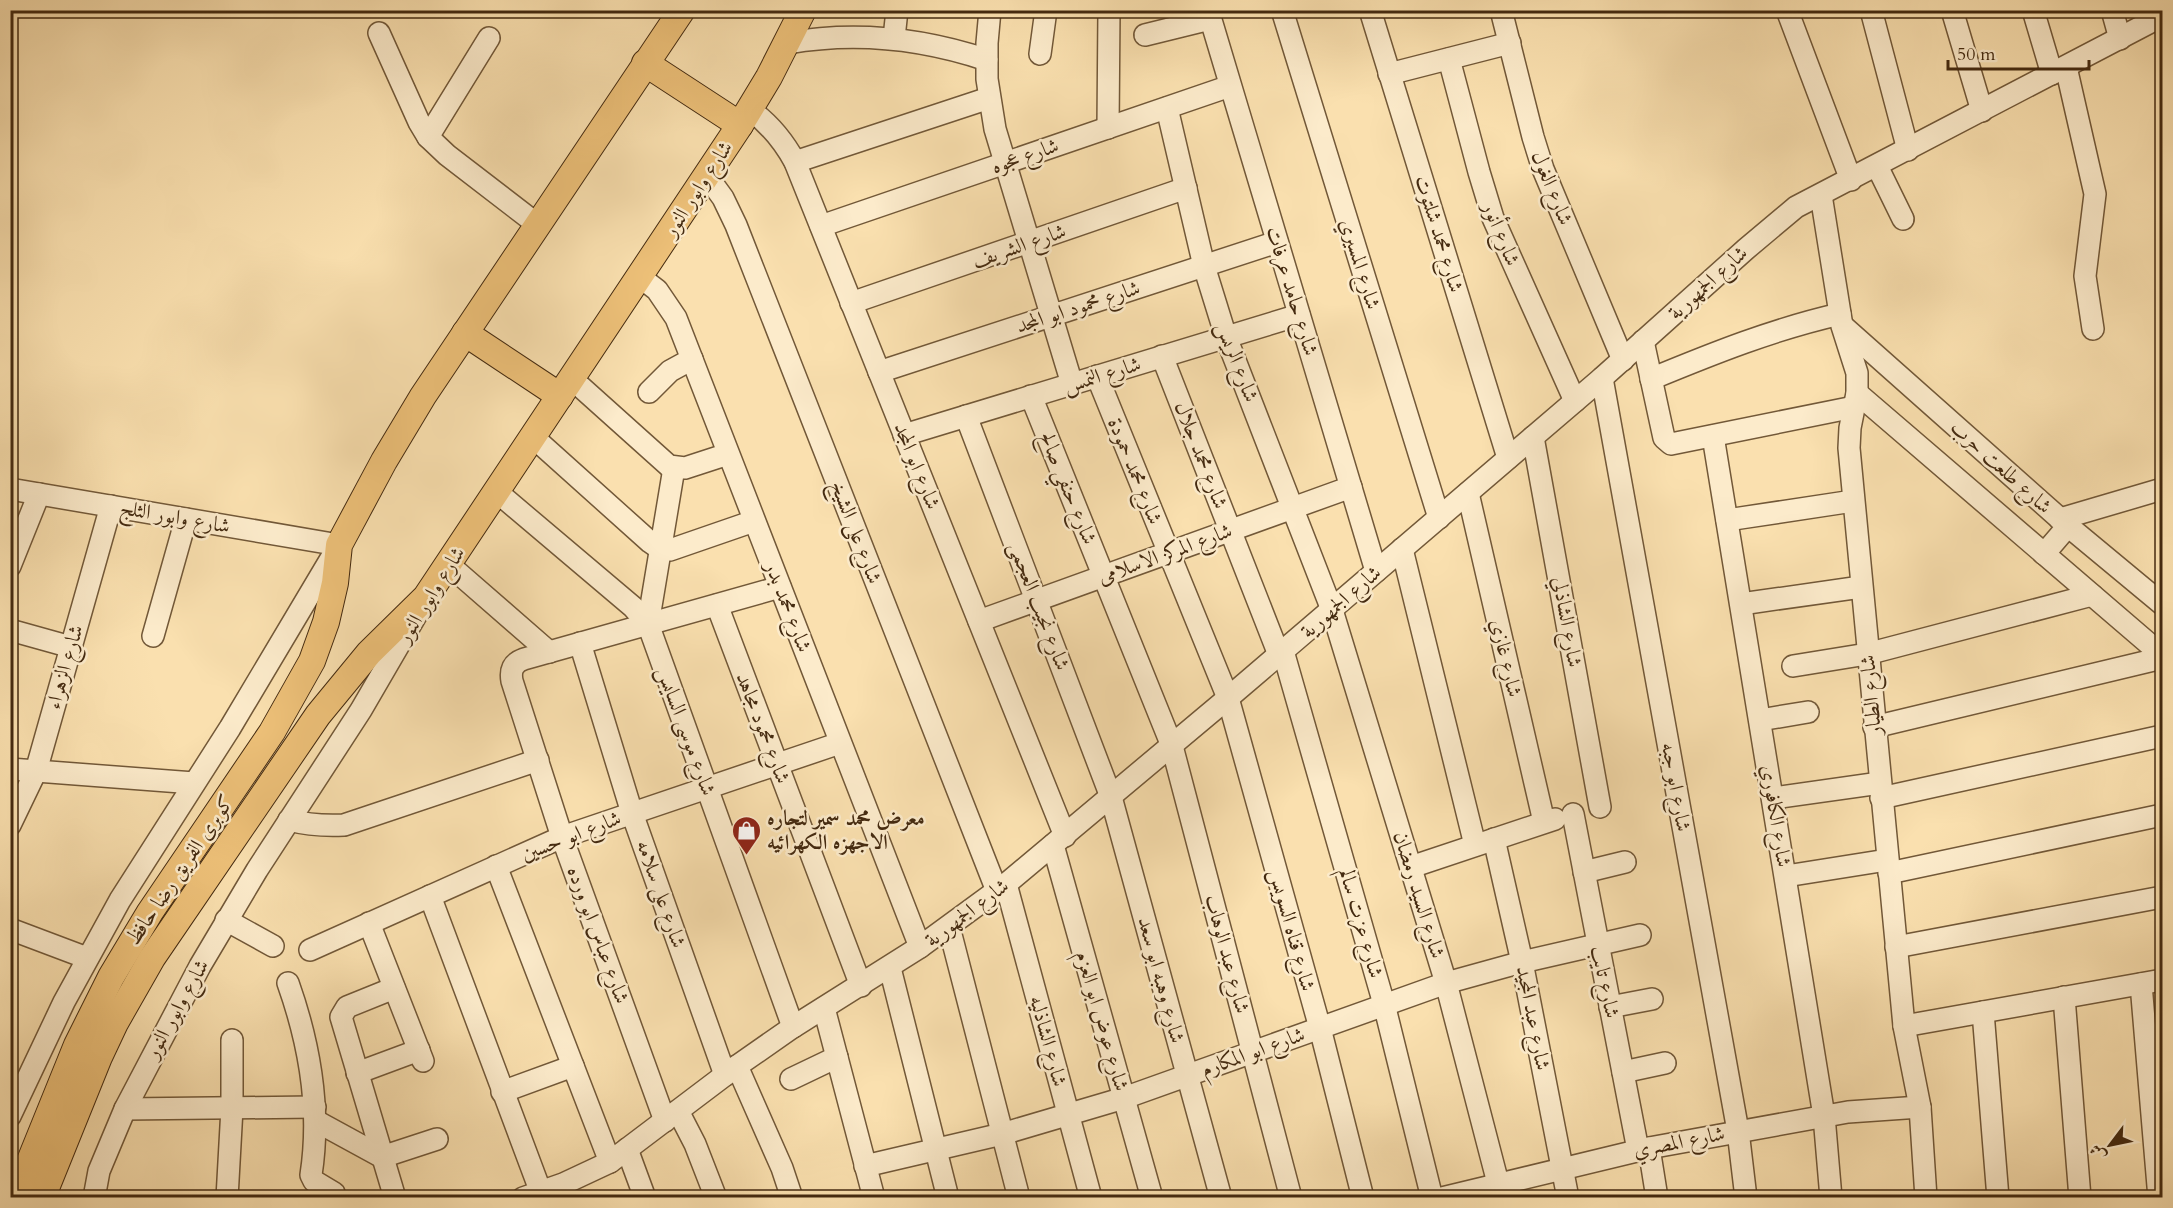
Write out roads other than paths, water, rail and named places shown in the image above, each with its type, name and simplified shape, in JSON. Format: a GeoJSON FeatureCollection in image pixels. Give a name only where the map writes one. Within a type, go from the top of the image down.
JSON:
{"type":"FeatureCollection","features":[{"type":"Feature","properties":{"kind":"main road"},"geometry":{"type":"LineString","coordinates":[[339,545],[384,461],[465,333],[682,10]]}},
{"type":"Feature","properties":{"kind":"main road","name":"شارع وابور النور"},"geometry":{"type":"LineString","coordinates":[[426,597],[745,118],[788,43],[803,10]]}},
{"type":"Feature","properties":{"kind":"main road"},"geometry":{"type":"LineString","coordinates":[[645,63],[745,118]]}},
{"type":"Feature","properties":{"kind":"main road"},"geometry":{"type":"LineString","coordinates":[[465,333],[566,388]]}},
{"type":"Feature","properties":{"kind":"main road","name":"كوبرى الفريق رضا حافظ"},"geometry":{"type":"LineString","coordinates":[[15,1197],[77,1045],[111,977],[150,912],[272,732],[312,661],[326,622],[333,593],[339,545]]}},
{"type":"Feature","properties":{"kind":"main road","name":"كوبرى الفريق رضا حافظ"},"geometry":{"type":"LineString","coordinates":[[42,1197],[99,1057],[147,966],[318,715],[369,653],[426,597]]}},
{"type":"Feature","properties":{"kind":"street"},"geometry":{"type":"LineString","coordinates":[[894,38],[897,10]]}},
{"type":"Feature","properties":{"kind":"street"},"geometry":{"type":"LineString","coordinates":[[990,10],[987,60],[989,98],[995,129],[1072,384]]}},
{"type":"Feature","properties":{"kind":"street"},"geometry":{"type":"LineString","coordinates":[[1040,54],[1046,10]]}},
{"type":"Feature","properties":{"kind":"street"},"geometry":{"type":"LineString","coordinates":[[1108,128],[1109,10]]}},
{"type":"Feature","properties":{"kind":"street","name":"شارع المسيري"},"geometry":{"type":"LineString","coordinates":[[1282,10],[1439,518]]}},
{"type":"Feature","properties":{"kind":"street","name":"شارع محمد شلتوت"},"geometry":{"type":"LineString","coordinates":[[1370,10],[1508,458]]}},
{"type":"Feature","properties":{"kind":"street","name":"شارع الغول"},"geometry":{"type":"LineString","coordinates":[[1501,10],[1543,169],[1623,360]]}},
{"type":"Feature","properties":{"kind":"street"},"geometry":{"type":"LineString","coordinates":[[1787,10],[1851,180]]}},
{"type":"Feature","properties":{"kind":"street"},"geometry":{"type":"LineString","coordinates":[[1871,10],[1908,150]]}},
{"type":"Feature","properties":{"kind":"street"},"geometry":{"type":"LineString","coordinates":[[1952,10],[1982,111]]}},
{"type":"Feature","properties":{"kind":"street"},"geometry":{"type":"LineString","coordinates":[[2033,10],[2059,71],[2095,194],[2085,276],[2093,329]]}},
{"type":"Feature","properties":{"kind":"street"},"geometry":{"type":"LineString","coordinates":[[2112,10],[2120,39]]}},
{"type":"Feature","properties":{"kind":"street"},"geometry":{"type":"LineString","coordinates":[[1146,35],[1209,15]]}},
{"type":"Feature","properties":{"kind":"street","name":"شارع حامد عرفات"},"geometry":{"type":"LineString","coordinates":[[1209,15],[1376,571]]}},
{"type":"Feature","properties":{"kind":"street","name":"شارع الجمهورية"},"geometry":{"type":"LineString","coordinates":[[536,1195],[610,1162],[793,1027],[890,968],[1002,888],[1332,610],[1623,360],[1796,207],[2163,16]]}},
{"type":"Feature","properties":{"kind":"street"},"geometry":{"type":"LineString","coordinates":[[379,33],[428,137],[447,155],[538,225]]}},
{"type":"Feature","properties":{"kind":"street"},"geometry":{"type":"LineString","coordinates":[[788,43],[840,36],[894,38],[941,46],[987,60]]}},
{"type":"Feature","properties":{"kind":"street"},"geometry":{"type":"LineString","coordinates":[[428,137],[489,38]]}},
{"type":"Feature","properties":{"kind":"street"},"geometry":{"type":"LineString","coordinates":[[1389,74],[1510,44]]}},
{"type":"Feature","properties":{"kind":"street","name":"شارع أنور"},"geometry":{"type":"LineString","coordinates":[[1449,59],[1493,218],[1575,401]]}},
{"type":"Feature","properties":{"kind":"street","name":"شارع عجوه"},"geometry":{"type":"LineString","coordinates":[[820,226],[1230,86]]}},
{"type":"Feature","properties":{"kind":"street"},"geometry":{"type":"LineString","coordinates":[[795,162],[989,98]]}},
{"type":"Feature","properties":{"kind":"street","name":"شارع الريس"},"geometry":{"type":"LineString","coordinates":[[1167,108],[1204,266],[1226,337],[1294,507],[1332,610]]}},
{"type":"Feature","properties":{"kind":"street","name":"شارع ابو المجد"},"geometry":{"type":"LineString","coordinates":[[745,118],[765,121],[780,137],[795,162],[979,621],[1059,841]]}},
{"type":"Feature","properties":{"kind":"street"},"geometry":{"type":"LineString","coordinates":[[1877,166],[1903,219]]}},
{"type":"Feature","properties":{"kind":"street","name":"شارع على الشيخ"},"geometry":{"type":"LineString","coordinates":[[707,176],[723,198],[736,225],[1002,888]]}},
{"type":"Feature","properties":{"kind":"street","name":"شارع الشريف"},"geometry":{"type":"LineString","coordinates":[[851,303],[1186,188]]}},
{"type":"Feature","properties":{"kind":"street","name":"شارع الطيار"},"geometry":{"type":"LineString","coordinates":[[1821,195],[1841,320],[1855,364],[1856,400],[1849,448],[1853,501],[1904,1026],[1920,1107],[1926,1197]]}},
{"type":"Feature","properties":{"kind":"street","name":"شارع محمود ابو المجد"},"geometry":{"type":"LineString","coordinates":[[879,372],[1277,242]]}},
{"type":"Feature","properties":{"kind":"street","name":"شارع محمد بدر"},"geometry":{"type":"LineString","coordinates":[[640,276],[657,290],[670,308],[692,359],[920,947]]}},
{"type":"Feature","properties":{"kind":"street","name":"شارع النمس"},"geometry":{"type":"LineString","coordinates":[[904,435],[1299,315]]}},
{"type":"Feature","properties":{"kind":"street"},"geometry":{"type":"LineString","coordinates":[[1652,379],[1761,335],[1841,320]]}},
{"type":"Feature","properties":{"kind":"street","name":"شارع طلعت حرب"},"geometry":{"type":"LineString","coordinates":[[1841,320],[2064,523],[2153,586],[2163,604]]}},
{"type":"Feature","properties":{"kind":"street"},"geometry":{"type":"LineString","coordinates":[[1643,341],[1666,440],[1674,444],[1856,400]]}},
{"type":"Feature","properties":{"kind":"street","name":"شارع محمد جلال"},"geometry":{"type":"LineString","coordinates":[[1162,356],[1281,653]]}},
{"type":"Feature","properties":{"kind":"street"},"geometry":{"type":"LineString","coordinates":[[649,392],[670,371],[692,359]]}},
{"type":"Feature","properties":{"kind":"street","name":"شارع محمد حمودة"},"geometry":{"type":"LineString","coordinates":[[1097,376],[1228,698]]}},
{"type":"Feature","properties":{"kind":"street","name":"شارع ابو جبه"},"geometry":{"type":"LineString","coordinates":[[1602,378],[1738,1131],[1746,1197]]}},
{"type":"Feature","properties":{"kind":"street"},"geometry":{"type":"LineString","coordinates":[[566,388],[674,468],[685,468],[728,454]]}},
{"type":"Feature","properties":{"kind":"street","name":"شارع حنفي صالح"},"geometry":{"type":"LineString","coordinates":[[1031,396],[1172,746]]}},
{"type":"Feature","properties":{"kind":"street","name":"شارع طلعت حرب"},"geometry":{"type":"LineString","coordinates":[[1856,400],[2044,554],[2163,656]]}},
{"type":"Feature","properties":{"kind":"street","name":"شارع نجيب العجمى"},"geometry":{"type":"LineString","coordinates":[[966,416],[1111,797]]}},
{"type":"Feature","properties":{"kind":"street","name":"شارع الكافوري"},"geometry":{"type":"LineString","coordinates":[[1713,436],[1824,1116],[1831,1197]]}},
{"type":"Feature","properties":{"kind":"street"},"geometry":{"type":"LineString","coordinates":[[533,437],[660,549],[670,550],[754,521]]}},
{"type":"Feature","properties":{"kind":"street","name":"شارع الشاذلي"},"geometry":{"type":"LineString","coordinates":[[1533,437],[1607,805],[1573,814]]}},
{"type":"Feature","properties":{"kind":"street"},"geometry":{"type":"LineString","coordinates":[[648,624],[674,468]]}},
{"type":"Feature","properties":{"kind":"street","name":"شارع المركز الاسلامى"},"geometry":{"type":"LineString","coordinates":[[979,621],[1351,487]]}},
{"type":"Feature","properties":{"kind":"street","name":"شارع وابور الثلج"},"geometry":{"type":"LineString","coordinates":[[10,489],[339,545]]}},
{"type":"Feature","properties":{"kind":"street"},"geometry":{"type":"LineString","coordinates":[[2044,554],[2064,523],[2163,489]]}},
{"type":"Feature","properties":{"kind":"street","name":"شارع موسى السايس"},"geometry":{"type":"LineString","coordinates":[[496,492],[633,607],[648,624],[793,1027]]}},
{"type":"Feature","properties":{"kind":"street","name":"شارع غازي"},"geometry":{"type":"LineString","coordinates":[[1468,493],[1544,822]]}},
{"type":"Feature","properties":{"kind":"street"},"geometry":{"type":"LineString","coordinates":[[10,566],[39,494]]}},
{"type":"Feature","properties":{"kind":"street"},"geometry":{"type":"LineString","coordinates":[[1727,520],[1853,501]]}},
{"type":"Feature","properties":{"kind":"street","name":"شارع الزهراء"},"geometry":{"type":"LineString","coordinates":[[10,825],[36,771],[111,506]]}},
{"type":"Feature","properties":{"kind":"street"},"geometry":{"type":"LineString","coordinates":[[153,636],[186,519]]}},
{"type":"Feature","properties":{"kind":"street"},"geometry":{"type":"LineString","coordinates":[[10,1116],[15,1094],[120,900],[268,667],[339,545]]}},
{"type":"Feature","properties":{"kind":"street","name":"شارع عبد المجيد"},"geometry":{"type":"LineString","coordinates":[[1402,549],[1485,842],[1522,962],[1568,1197]]}},
{"type":"Feature","properties":{"kind":"street"},"geometry":{"type":"LineString","coordinates":[[448,564],[549,652],[780,587]]}},
{"type":"Feature","properties":{"kind":"street"},"geometry":{"type":"LineString","coordinates":[[1741,604],[1861,587]]}},
{"type":"Feature","properties":{"kind":"street"},"geometry":{"type":"LineString","coordinates":[[1793,666],[1867,654],[2092,595]]}},
{"type":"Feature","properties":{"kind":"street","name":"شارع وابور النور"},"geometry":{"type":"LineString","coordinates":[[94,1197],[99,1171],[125,1109],[174,1013],[226,920],[361,710],[426,597]]}},
{"type":"Feature","properties":{"kind":"street","name":"شارع محمود مجاهد"},"geometry":{"type":"LineString","coordinates":[[717,604],[861,986]]}},
{"type":"Feature","properties":{"kind":"street","name":"شارع السيد رمضان"},"geometry":{"type":"LineString","coordinates":[[1332,610],[1446,983],[1490,1189]]}},
{"type":"Feature","properties":{"kind":"street"},"geometry":{"type":"LineString","coordinates":[[10,630],[71,646]]}},
{"type":"Feature","properties":{"kind":"street","name":"شارع على سلامه"},"geometry":{"type":"LineString","coordinates":[[580,643],[632,813],[731,1071],[782,1168],[792,1197]]}},
{"type":"Feature","properties":{"kind":"street","name":"شارع عباس ابو ورده"},"geometry":{"type":"LineString","coordinates":[[549,652],[519,661],[512,670],[512,681],[562,837],[671,1116],[695,1144],[716,1197]]}},
{"type":"Feature","properties":{"kind":"street","name":"شارع عزت سالم"},"geometry":{"type":"LineString","coordinates":[[1281,653],[1384,1004],[1432,1197]]}},
{"type":"Feature","properties":{"kind":"street"},"geometry":{"type":"LineString","coordinates":[[1874,727],[2163,656]]}},
{"type":"Feature","properties":{"kind":"street","name":"شارع قناه السويس"},"geometry":{"type":"LineString","coordinates":[[1228,698],[1320,1028],[1363,1197]]}},
{"type":"Feature","properties":{"kind":"street"},"geometry":{"type":"LineString","coordinates":[[1760,720],[1808,711]]}},
{"type":"Feature","properties":{"kind":"street"},"geometry":{"type":"LineString","coordinates":[[1773,798],[1880,790],[2163,736]]}},
{"type":"Feature","properties":{"kind":"street","name":"شارع ابو حسين"},"geometry":{"type":"LineString","coordinates":[[310,950],[562,837],[840,742]]}},
{"type":"Feature","properties":{"kind":"street","name":"شارع عبد الوهاب"},"geometry":{"type":"LineString","coordinates":[[1172,746],[1291,1197]]}},
{"type":"Feature","properties":{"kind":"street"},"geometry":{"type":"LineString","coordinates":[[289,820],[324,826],[344,825],[537,759]]}},
{"type":"Feature","properties":{"kind":"street"},"geometry":{"type":"LineString","coordinates":[[10,769],[194,783]]}},
{"type":"Feature","properties":{"kind":"street","name":"شارع وهبه ابو سعد"},"geometry":{"type":"LineString","coordinates":[[1111,797],[1221,1197]]}},
{"type":"Feature","properties":{"kind":"street"},"geometry":{"type":"LineString","coordinates":[[1411,867],[1573,814]]}},
{"type":"Feature","properties":{"kind":"street","name":"شارع تايب"},"geometry":{"type":"LineString","coordinates":[[1573,814],[1623,1072],[1657,1197]]}},
{"type":"Feature","properties":{"kind":"street"},"geometry":{"type":"LineString","coordinates":[[1786,876],[1888,867],[2163,815]]}},
{"type":"Feature","properties":{"kind":"street","name":"شارع عوض ابو العزم"},"geometry":{"type":"LineString","coordinates":[[1059,841],[1124,1098],[1152,1197]]}},
{"type":"Feature","properties":{"kind":"street"},"geometry":{"type":"LineString","coordinates":[[1584,872],[1625,862]]}},
{"type":"Feature","properties":{"kind":"street"},"geometry":{"type":"LineString","coordinates":[[496,866],[610,1162]]}},
{"type":"Feature","properties":{"kind":"street","name":"شارع الشاذليه"},"geometry":{"type":"LineString","coordinates":[[1002,888],[1091,1197]]}},
{"type":"Feature","properties":{"kind":"street"},"geometry":{"type":"LineString","coordinates":[[430,896],[502,1092],[536,1195]]}},
{"type":"Feature","properties":{"kind":"street"},"geometry":{"type":"LineString","coordinates":[[1896,947],[2163,897]]}},
{"type":"Feature","properties":{"kind":"street"},"geometry":{"type":"LineString","coordinates":[[226,920],[273,946]]}},
{"type":"Feature","properties":{"kind":"street"},"geometry":{"type":"LineString","coordinates":[[357,1073],[421,1056],[369,923]]}},
{"type":"Feature","properties":{"kind":"street"},"geometry":{"type":"LineString","coordinates":[[949,927],[1018,1197]]}},
{"type":"Feature","properties":{"kind":"street"},"geometry":{"type":"LineString","coordinates":[[10,929],[87,958]]}},
{"type":"Feature","properties":{"kind":"street","name":"شارع ابو المكارم"},"geometry":{"type":"LineString","coordinates":[[865,1166],[1002,1134],[1124,1098],[1446,983],[1522,962],[1640,935]]}},
{"type":"Feature","properties":{"kind":"street"},"geometry":{"type":"LineString","coordinates":[[890,968],[948,1197]]}},
{"type":"Feature","properties":{"kind":"street"},"geometry":{"type":"LineString","coordinates":[[1904,1026],[2163,980]]}},
{"type":"Feature","properties":{"kind":"street"},"geometry":{"type":"LineString","coordinates":[[288,983],[306,1044],[315,1114],[311,1175],[314,1181],[334,1193]]}},
{"type":"Feature","properties":{"kind":"street"},"geometry":{"type":"LineString","coordinates":[[2141,984],[2159,1197]]}},
{"type":"Feature","properties":{"kind":"street"},"geometry":{"type":"LineString","coordinates":[[394,988],[347,1007],[342,1013],[342,1021],[394,1197]]}},
{"type":"Feature","properties":{"kind":"street"},"geometry":{"type":"LineString","coordinates":[[2064,997],[2080,1197]]}},
{"type":"Feature","properties":{"kind":"street"},"geometry":{"type":"LineString","coordinates":[[1610,1007],[1652,999]]}},
{"type":"Feature","properties":{"kind":"street"},"geometry":{"type":"LineString","coordinates":[[824,1008],[874,1197]]}},
{"type":"Feature","properties":{"kind":"street"},"geometry":{"type":"LineString","coordinates":[[1983,1012],[1998,1197]]}},
{"type":"Feature","properties":{"kind":"street"},"geometry":{"type":"LineString","coordinates":[[227,1197],[232,1108],[232,1040]]}},
{"type":"Feature","properties":{"kind":"street"},"geometry":{"type":"LineString","coordinates":[[791,1079],[837,1058]]}},
{"type":"Feature","properties":{"kind":"street"},"geometry":{"type":"LineString","coordinates":[[1623,1072],[1665,1063]]}},
{"type":"Feature","properties":{"kind":"street"},"geometry":{"type":"LineString","coordinates":[[502,1092],[573,1066]]}},
{"type":"Feature","properties":{"kind":"street","name":"شارع المصري"},"geometry":{"type":"LineString","coordinates":[[1442,1197],[1490,1189],[1563,1167],[1643,1149],[1738,1131],[1872,1109],[1920,1107]]}},
{"type":"Feature","properties":{"kind":"street"},"geometry":{"type":"LineString","coordinates":[[125,1109],[232,1108],[315,1114],[382,1156],[437,1139]]}},
{"type":"Feature","properties":{"kind":"street"},"geometry":{"type":"LineString","coordinates":[[627,1149],[645,1197]]}},
{"type":"Feature","properties":{"kind":"place","name":"معرض محمد سمير لتجاره الاجهزه الكهرائيه"},"geometry":{"type":"Point","coordinates":[746,856]}}]}
